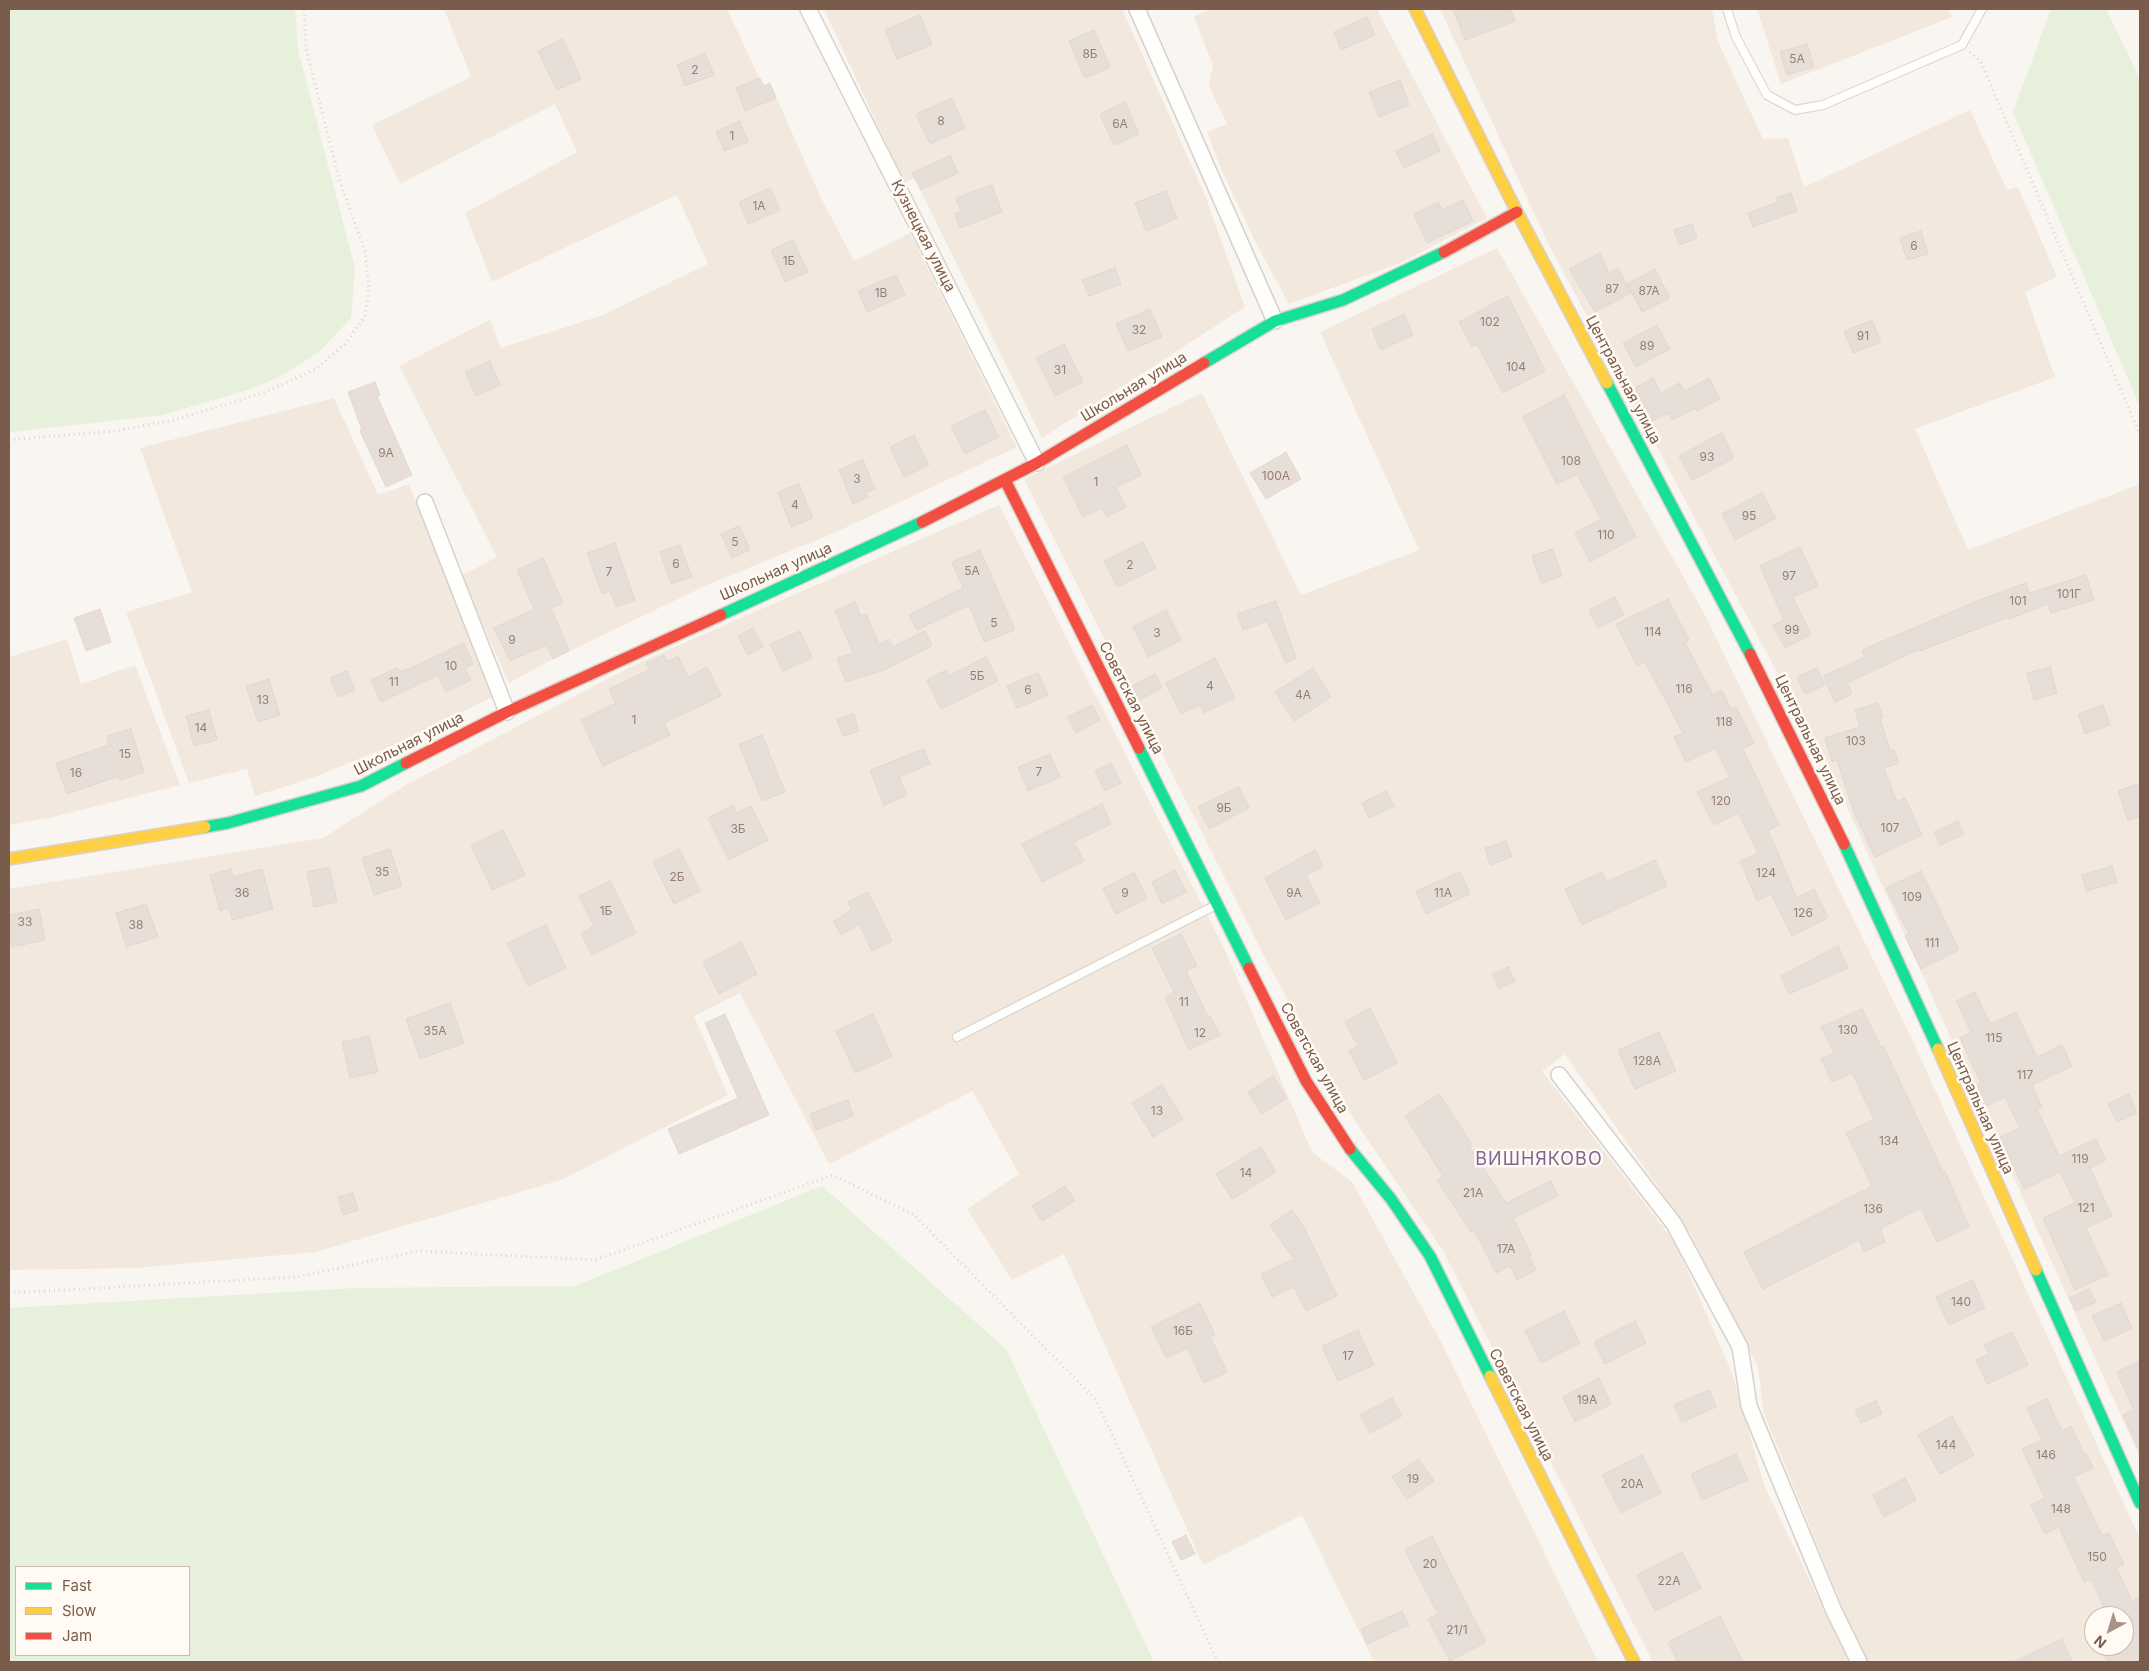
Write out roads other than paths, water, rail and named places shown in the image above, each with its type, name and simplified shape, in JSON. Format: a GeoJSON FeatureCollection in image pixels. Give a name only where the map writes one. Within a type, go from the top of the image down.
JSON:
{"type":"FeatureCollection","features":[{"type":"Feature","properties":{"kind":"street","name":"Кузнецкая улица"},"geometry":{"type":"LineString","coordinates":[[808,9],[1037,462]]}},
{"type":"Feature","properties":{"kind":"street"},"geometry":{"type":"LineString","coordinates":[[1136,9],[1275,321]]}},
{"type":"Feature","properties":{"kind":"street","name":"Центральная улица"},"geometry":{"type":"LineString","coordinates":[[1415,9],[1517,212],[1737,627],[1857,869],[2140,1503]]}},
{"type":"Feature","properties":{"kind":"street","name":"Школьная улица"},"geometry":{"type":"LineString","coordinates":[[9,859],[228,823],[361,786],[507,712],[907,530],[1037,462],[1275,321],[1343,300],[1440,254],[1517,212]]}},
{"type":"Feature","properties":{"kind":"street","name":"Советская улица"},"geometry":{"type":"LineString","coordinates":[[1005,480],[1306,1081],[1348,1148],[1391,1199],[1430,1256],[1634,1662]]}},
{"type":"Feature","properties":{"kind":"street"},"geometry":{"type":"LineString","coordinates":[[425,502],[507,712]]}},
{"type":"Feature","properties":{"kind":"street"},"geometry":{"type":"LineString","coordinates":[[1559,1075],[1674,1224],[1740,1347],[1749,1406],[1834,1611],[1859,1662]]}},
{"type":"Feature","properties":{"kind":"lane"},"geometry":{"type":"LineString","coordinates":[[1726,9],[1736,37],[1767,95],[1795,110],[1823,105],[1962,45],[1982,9]]}},
{"type":"Feature","properties":{"kind":"lane"},"geometry":{"type":"LineString","coordinates":[[957,1037],[1217,904]]}},
{"type":"Feature","properties":{"kind":"district","name":"ВИШНЯКОВО"},"geometry":{"type":"Point","coordinates":[1539,1160]}}]}
